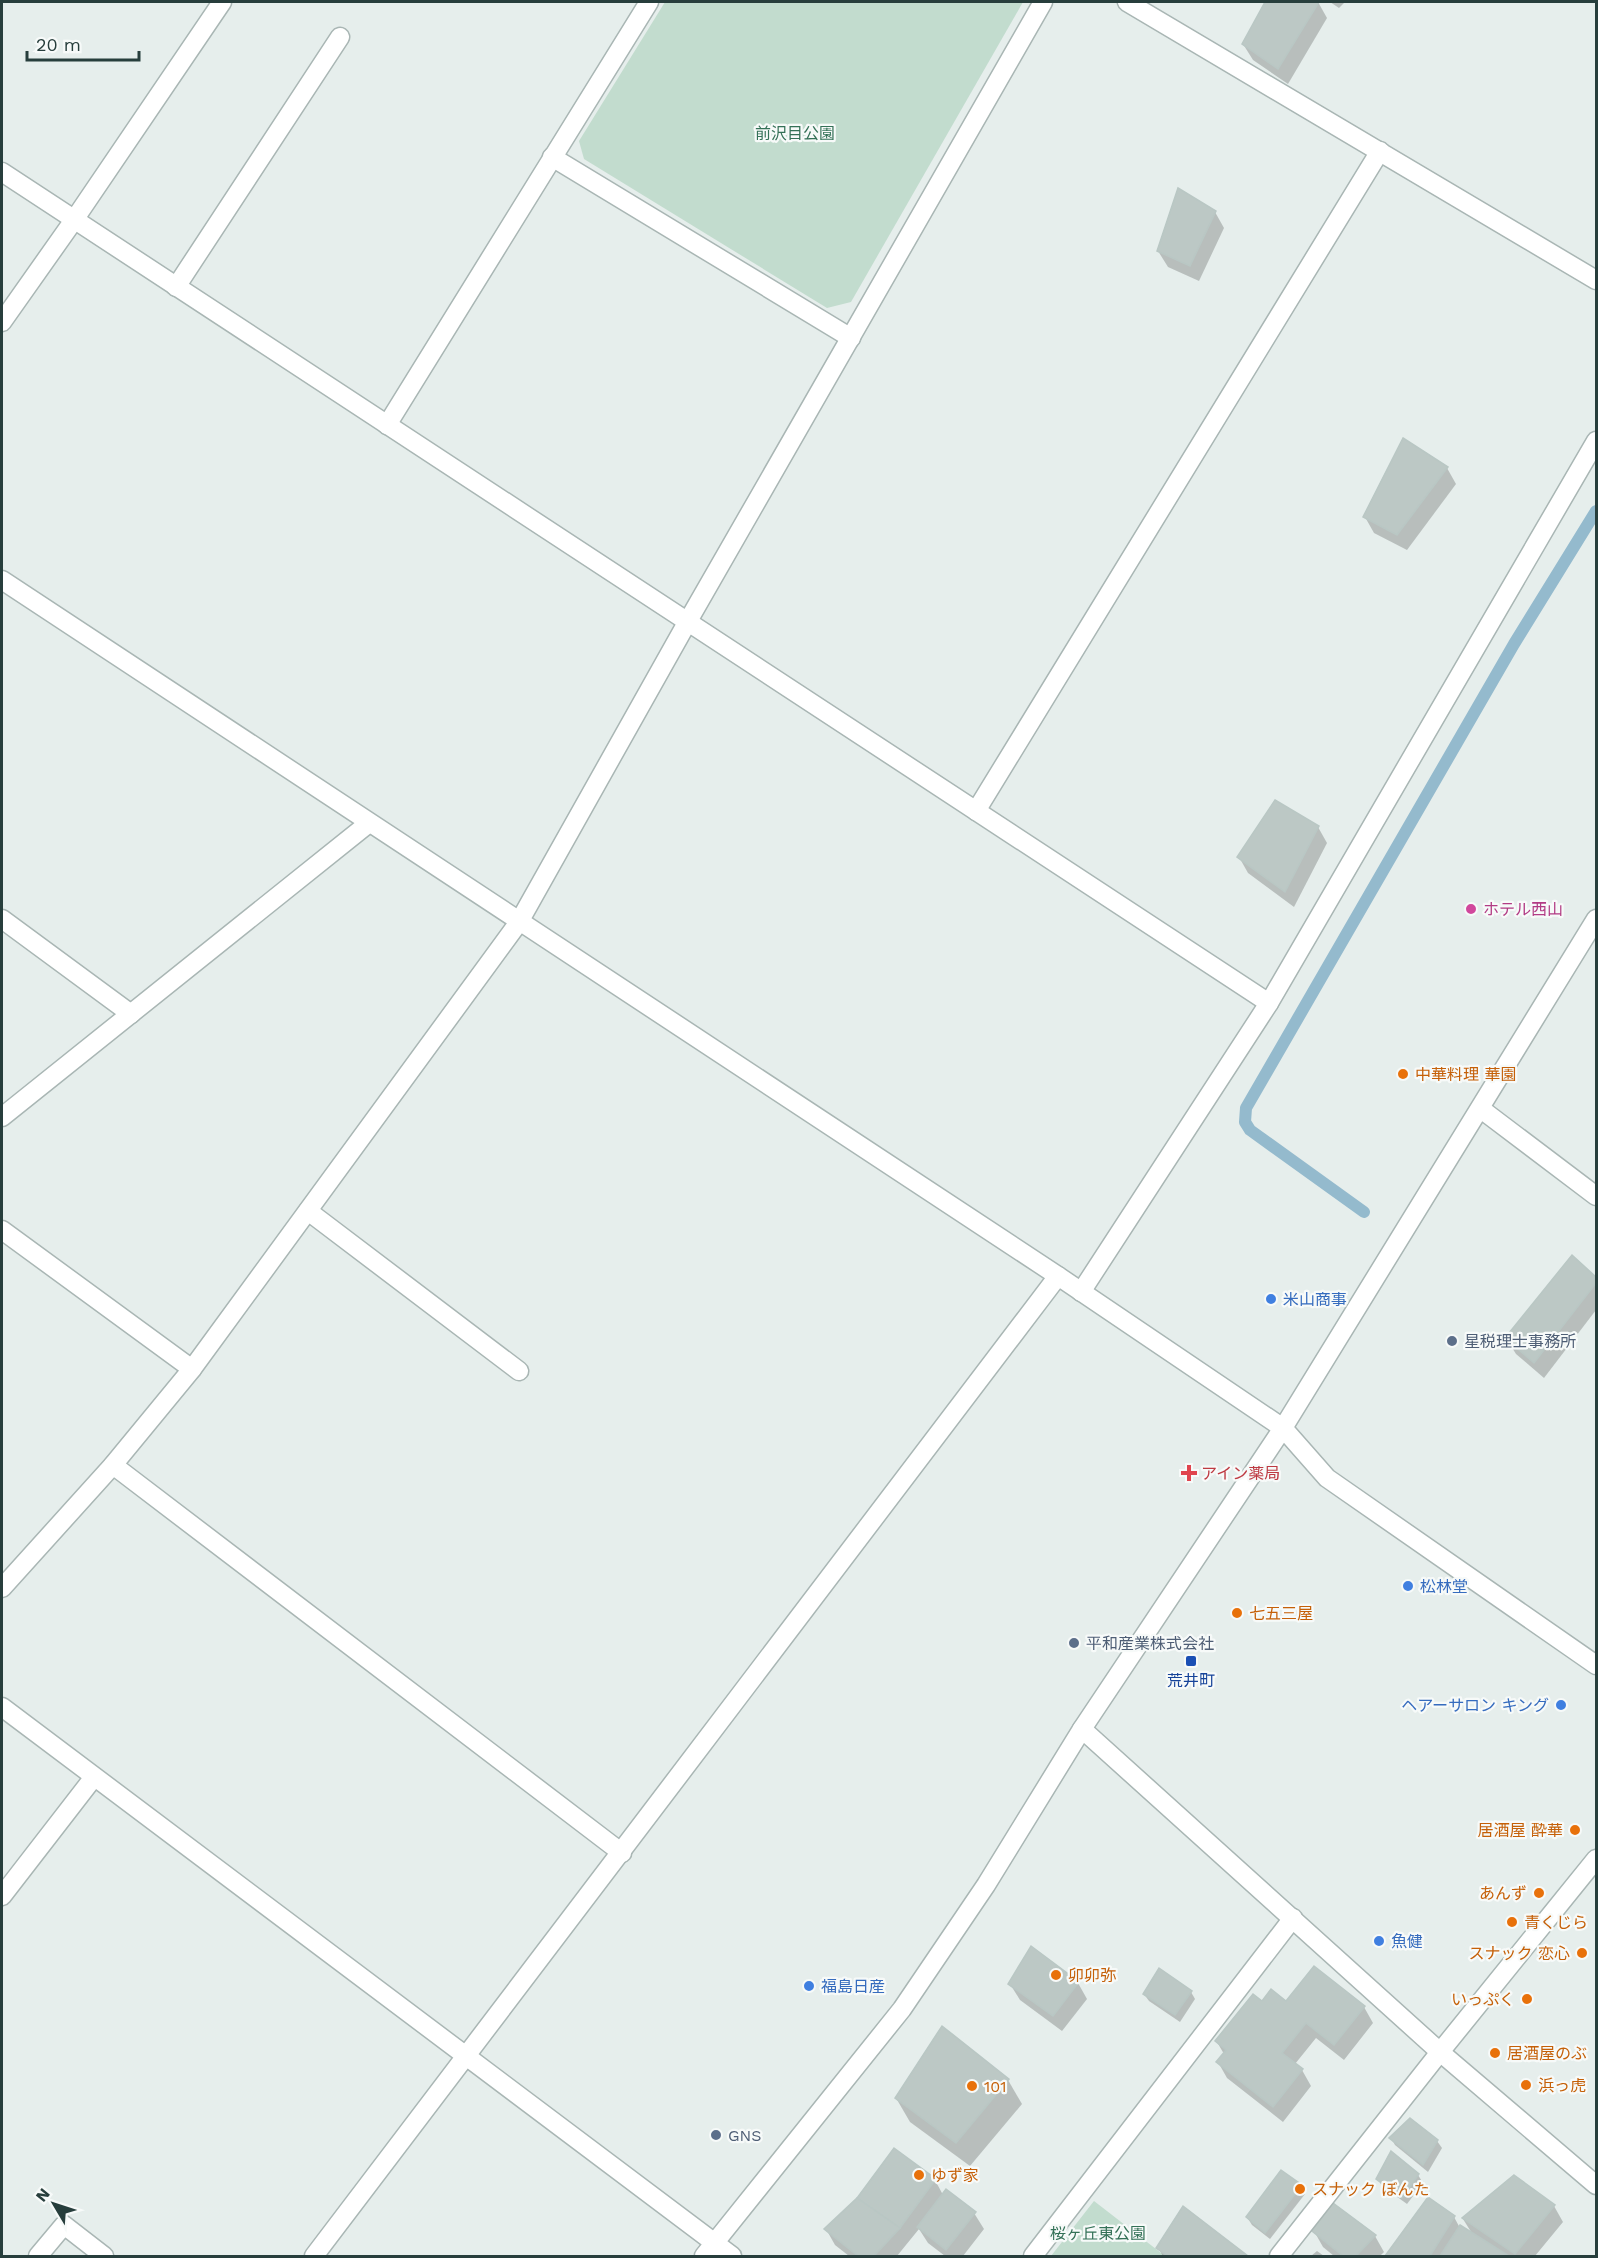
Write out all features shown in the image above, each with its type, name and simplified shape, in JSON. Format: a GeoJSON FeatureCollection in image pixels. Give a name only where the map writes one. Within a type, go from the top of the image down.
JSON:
{"type":"FeatureCollection","features":[{"type":"Feature","properties":{"kind":"street"},"geometry":{"type":"LineString","coordinates":[[2,322],[222,2]]}},
{"type":"Feature","properties":{"kind":"street"},"geometry":{"type":"LineString","coordinates":[[387,425],[649,2]]}},
{"type":"Feature","properties":{"kind":"street"},"geometry":{"type":"LineString","coordinates":[[2,1588],[113,1465],[192,1369],[519,922],[687,621],[1043,2]]}},
{"type":"Feature","properties":{"kind":"street"},"geometry":{"type":"LineString","coordinates":[[1127,2],[1596,280]]}},
{"type":"Feature","properties":{"kind":"street"},"geometry":{"type":"LineString","coordinates":[[176,287],[340,37]]}},
{"type":"Feature","properties":{"kind":"street"},"geometry":{"type":"LineString","coordinates":[[976,811],[1380,151]]}},
{"type":"Feature","properties":{"kind":"street"},"geometry":{"type":"LineString","coordinates":[[552,157],[850,338]]}},
{"type":"Feature","properties":{"kind":"street"},"geometry":{"type":"LineString","coordinates":[[2,172],[1269,1003]]}},
{"type":"Feature","properties":{"kind":"street"},"geometry":{"type":"LineString","coordinates":[[1081,1292],[1269,1003],[1596,441]]}},
{"type":"Feature","properties":{"kind":"street"},"geometry":{"type":"LineString","coordinates":[[2,580],[1058,1276],[1283,1428],[1328,1478],[1596,1665]]}},
{"type":"Feature","properties":{"kind":"street"},"geometry":{"type":"LineString","coordinates":[[2,1117],[369,823]]}},
{"type":"Feature","properties":{"kind":"street"},"geometry":{"type":"LineString","coordinates":[[2,919],[131,1014]]}},
{"type":"Feature","properties":{"kind":"street"},"geometry":{"type":"LineString","coordinates":[[709,2250],[902,2009],[986,1884],[1082,1729],[1283,1428],[1596,919]]}},
{"type":"Feature","properties":{"kind":"street"},"geometry":{"type":"LineString","coordinates":[[1481,1109],[1596,1196]]}},
{"type":"Feature","properties":{"kind":"street"},"geometry":{"type":"LineString","coordinates":[[308,1211],[519,1371]]}},
{"type":"Feature","properties":{"kind":"street"},"geometry":{"type":"LineString","coordinates":[[2,1230],[192,1369]]}},
{"type":"Feature","properties":{"kind":"street"},"geometry":{"type":"LineString","coordinates":[[314,2256],[1058,1276]]}},
{"type":"Feature","properties":{"kind":"street"},"geometry":{"type":"LineString","coordinates":[[113,1465],[622,1853]]}},
{"type":"Feature","properties":{"kind":"street"},"geometry":{"type":"LineString","coordinates":[[2,1707],[467,2056],[709,2250],[732,2256]]}},
{"type":"Feature","properties":{"kind":"street"},"geometry":{"type":"LineString","coordinates":[[1082,1729],[1440,2052],[1596,2185]]}},
{"type":"Feature","properties":{"kind":"street"},"geometry":{"type":"LineString","coordinates":[[2,1896],[94,1777]]}},
{"type":"Feature","properties":{"kind":"street"},"geometry":{"type":"LineString","coordinates":[[1279,2256],[1596,1859]]}},
{"type":"Feature","properties":{"kind":"street"},"geometry":{"type":"LineString","coordinates":[[1033,2256],[1293,1918]]}},
{"type":"Feature","properties":{"kind":"street"},"geometry":{"type":"LineString","coordinates":[[38,2256],[64,2225],[104,2256]]}},
{"type":"Feature","properties":{"kind":"green space","name":"前沢目公園"},"geometry":{"type":"Polygon","coordinates":[[[665,2],[1023,2],[851,302],[827,308],[584,159],[579,141],[665,2]]]}},
{"type":"Feature","properties":{"kind":"green space","name":"桜ヶ丘東公園"},"geometry":{"type":"Polygon","coordinates":[[[1094,2201],[1165,2256],[1051,2256],[1094,2201]]]}},
{"type":"Feature","properties":{"kind":"building"},"geometry":{"type":"Polygon","coordinates":[[[1265,2],[1319,2],[1278,69],[1242,44],[1265,2]]]}},
{"type":"Feature","properties":{"kind":"building"},"geometry":{"type":"Polygon","coordinates":[[[1178,188],[1216,211],[1190,266],[1157,251],[1178,188]]]}},
{"type":"Feature","properties":{"kind":"building"},"geometry":{"type":"Polygon","coordinates":[[[1403,438],[1448,467],[1397,535],[1363,517],[1403,438]]]}},
{"type":"Feature","properties":{"kind":"building"},"geometry":{"type":"Polygon","coordinates":[[[1275,800],[1319,826],[1285,892],[1237,857],[1275,800]]]}},
{"type":"Feature","properties":{"kind":"building"},"geometry":{"type":"Polygon","coordinates":[[[1572,1255],[1596,1277],[1596,1283],[1534,1363],[1505,1338],[1572,1255]]]}},
{"type":"Feature","properties":{"kind":"building"},"geometry":{"type":"Polygon","coordinates":[[[1031,1946],[1079,1982],[1053,2016],[1008,1984],[1031,1946]]]}},
{"type":"Feature","properties":{"kind":"building"},"geometry":{"type":"Polygon","coordinates":[[[1314,1966],[1365,2006],[1334,2045],[1306,2023],[1282,2053],[1303,2069],[1273,2107],[1216,2062],[1226,2050],[1215,2041],[1253,1994],[1262,2001],[1271,1989],[1286,2001],[1314,1966]]]}},
{"type":"Feature","properties":{"kind":"building"},"geometry":{"type":"Polygon","coordinates":[[[1159,1968],[1192,1991],[1175,2015],[1143,1994],[1159,1968]]]}},
{"type":"Feature","properties":{"kind":"building"},"geometry":{"type":"Polygon","coordinates":[[[942,2026],[1009,2079],[956,2143],[895,2098],[942,2026]]]}},
{"type":"Feature","properties":{"kind":"building"},"geometry":{"type":"Polygon","coordinates":[[[1410,2118],[1438,2140],[1423,2165],[1389,2138],[1410,2118]]]}},
{"type":"Feature","properties":{"kind":"building"},"geometry":{"type":"Polygon","coordinates":[[[894,2148],[936,2179],[900,2228],[857,2198],[894,2148]]]}},
{"type":"Feature","properties":{"kind":"building"},"geometry":{"type":"Polygon","coordinates":[[[1391,2151],[1419,2174],[1402,2198],[1376,2179],[1391,2151]]]}},
{"type":"Feature","properties":{"kind":"building"},"geometry":{"type":"Polygon","coordinates":[[[1281,2170],[1302,2185],[1265,2233],[1246,2217],[1281,2170]]]}},
{"type":"Feature","properties":{"kind":"building"},"geometry":{"type":"Polygon","coordinates":[[[1514,2175],[1555,2205],[1515,2254],[1462,2218],[1514,2175]]]}},
{"type":"Feature","properties":{"kind":"building"},"geometry":{"type":"Polygon","coordinates":[[[946,2189],[976,2212],[946,2250],[917,2227],[946,2189]]]}},
{"type":"Feature","properties":{"kind":"building"},"geometry":{"type":"Polygon","coordinates":[[[1428,2197],[1455,2216],[1430,2256],[1385,2256],[1428,2197]]]}},
{"type":"Feature","properties":{"kind":"building"},"geometry":{"type":"Polygon","coordinates":[[[857,2198],[900,2228],[874,2256],[858,2256],[824,2229],[857,2198]]]}},
{"type":"Feature","properties":{"kind":"building"},"geometry":{"type":"Polygon","coordinates":[[[1329,2200],[1376,2235],[1356,2256],[1343,2256],[1312,2231],[1329,2200]]]}},
{"type":"Feature","properties":{"kind":"building"},"geometry":{"type":"Polygon","coordinates":[[[1183,2206],[1248,2256],[1168,2256],[1156,2248],[1183,2206]]]}},
{"type":"Feature","properties":{"kind":"building"},"geometry":{"type":"Polygon","coordinates":[[[1460,2225],[1509,2256],[1440,2256],[1460,2225]]]}},
{"type":"Feature","properties":{"kind":"waterway"},"geometry":{"type":"LineString","coordinates":[[1364,1212],[1250,1130],[1245,1122],[1246,1108],[1514,644],[1596,511]]}},
{"type":"Feature","properties":{"kind":"place","name":"ホテル西山"},"geometry":{"type":"Point","coordinates":[1471,909]}},
{"type":"Feature","properties":{"kind":"place","name":"中華料理 華園"},"geometry":{"type":"Point","coordinates":[1403,1074]}},
{"type":"Feature","properties":{"kind":"place","name":"米山商事"},"geometry":{"type":"Point","coordinates":[1271,1299]}},
{"type":"Feature","properties":{"kind":"place","name":"星税理士事務所"},"geometry":{"type":"Point","coordinates":[1452,1341]}},
{"type":"Feature","properties":{"kind":"place","name":"アイン薬局"},"geometry":{"type":"Point","coordinates":[1189,1473]}},
{"type":"Feature","properties":{"kind":"place","name":"松林堂"},"geometry":{"type":"Point","coordinates":[1408,1586]}},
{"type":"Feature","properties":{"kind":"place","name":"七五三屋"},"geometry":{"type":"Point","coordinates":[1237,1613]}},
{"type":"Feature","properties":{"kind":"place","name":"平和産業株式会社"},"geometry":{"type":"Point","coordinates":[1074,1643]}},
{"type":"Feature","properties":{"kind":"place","name":"荒井町"},"geometry":{"type":"Point","coordinates":[1191,1661]}},
{"type":"Feature","properties":{"kind":"place","name":"ヘアーサロン キング"},"geometry":{"type":"Point","coordinates":[1561,1705]}},
{"type":"Feature","properties":{"kind":"place","name":"居酒屋 酔華"},"geometry":{"type":"Point","coordinates":[1575,1830]}},
{"type":"Feature","properties":{"kind":"place","name":"あんず"},"geometry":{"type":"Point","coordinates":[1539,1893]}},
{"type":"Feature","properties":{"kind":"place","name":"青くじら"},"geometry":{"type":"Point","coordinates":[1512,1922]}},
{"type":"Feature","properties":{"kind":"place","name":"魚健"},"geometry":{"type":"Point","coordinates":[1379,1941]}},
{"type":"Feature","properties":{"kind":"place","name":"スナック 恋心"},"geometry":{"type":"Point","coordinates":[1582,1953]}},
{"type":"Feature","properties":{"kind":"place","name":"卯卯弥"},"geometry":{"type":"Point","coordinates":[1056,1975]}},
{"type":"Feature","properties":{"kind":"place","name":"福島日産"},"geometry":{"type":"Point","coordinates":[809,1986]}},
{"type":"Feature","properties":{"kind":"place","name":"いっぷく"},"geometry":{"type":"Point","coordinates":[1527,1999]}},
{"type":"Feature","properties":{"kind":"place","name":"居酒屋のぶ"},"geometry":{"type":"Point","coordinates":[1495,2053]}},
{"type":"Feature","properties":{"kind":"place","name":"浜っ虎"},"geometry":{"type":"Point","coordinates":[1526,2085]}},
{"type":"Feature","properties":{"kind":"place","name":"101"},"geometry":{"type":"Point","coordinates":[972,2086]}},
{"type":"Feature","properties":{"kind":"place","name":"GNS"},"geometry":{"type":"Point","coordinates":[716,2135]}},
{"type":"Feature","properties":{"kind":"place","name":"ゆず家"},"geometry":{"type":"Point","coordinates":[919,2175]}},
{"type":"Feature","properties":{"kind":"place","name":"スナック ぼんた"},"geometry":{"type":"Point","coordinates":[1300,2189]}}]}
